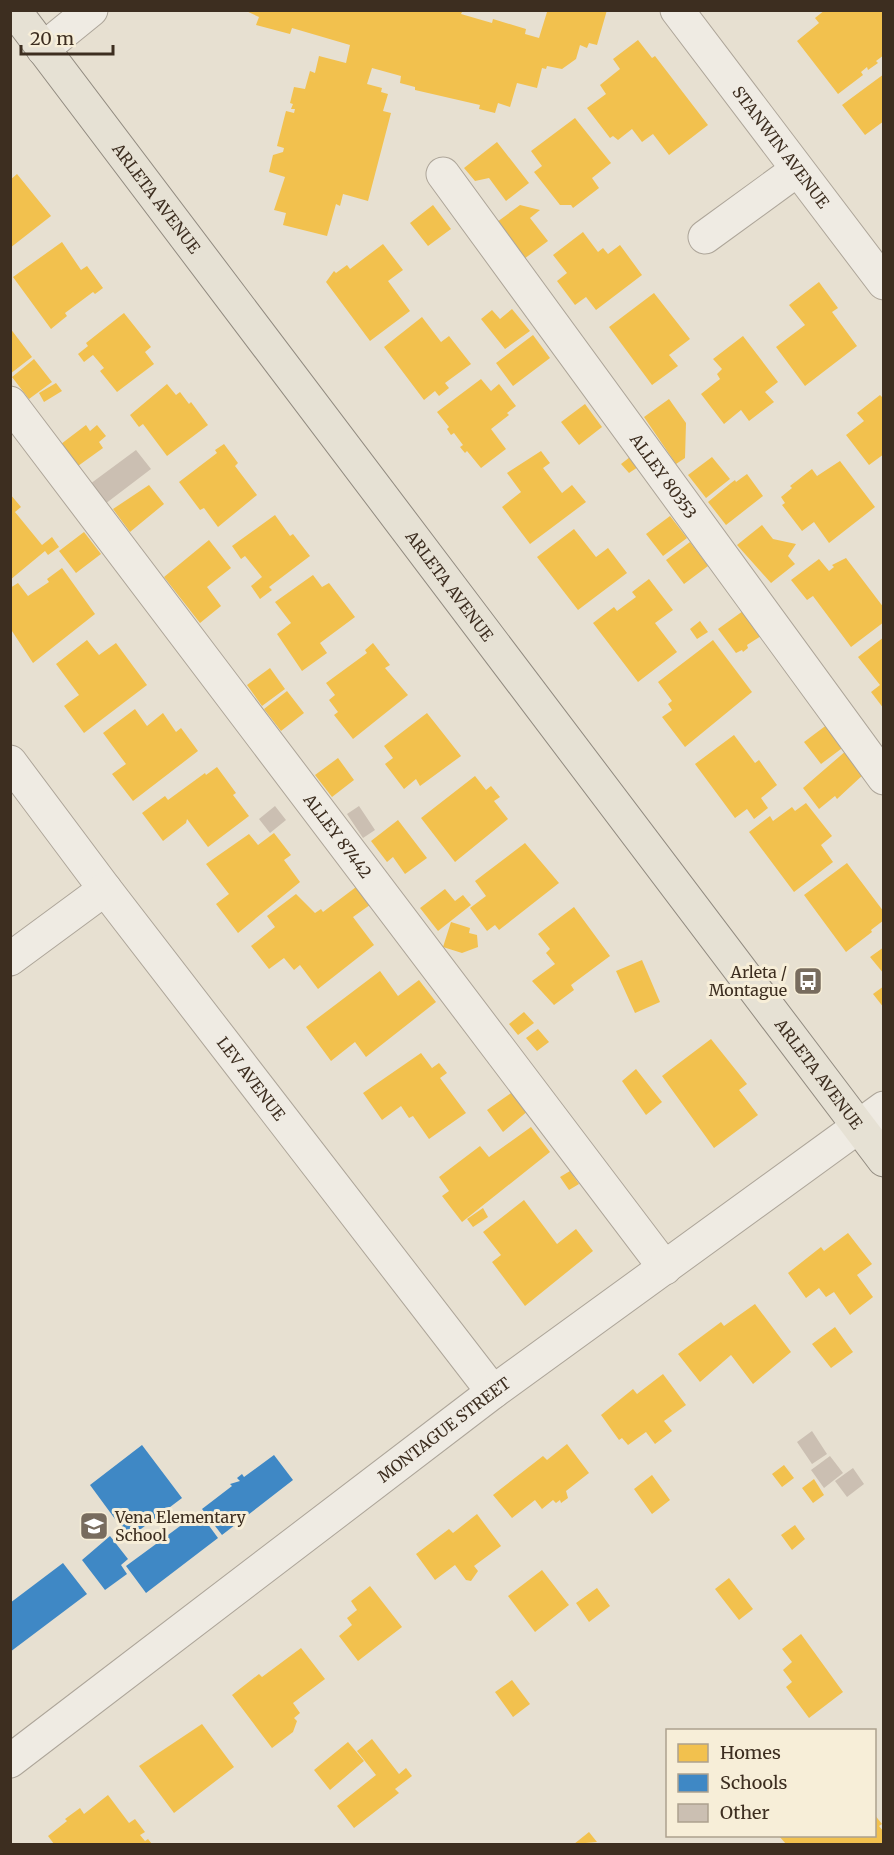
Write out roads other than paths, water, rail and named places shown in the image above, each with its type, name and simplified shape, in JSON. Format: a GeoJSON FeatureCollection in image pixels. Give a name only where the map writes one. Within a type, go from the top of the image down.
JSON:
{"type":"FeatureCollection","features":[{"type":"Feature","properties":{"kind":"main road","name":"ARLETA AVENUE"},"geometry":{"type":"LineString","coordinates":[[14,10],[871,1118],[884,1160]]}},
{"type":"Feature","properties":{"kind":"street"},"geometry":{"type":"LineString","coordinates":[[44,49],[92,10]]}},
{"type":"Feature","properties":{"kind":"street","name":"STANWIN AVENUE"},"geometry":{"type":"LineString","coordinates":[[678,12],[884,282]]}},
{"type":"Feature","properties":{"kind":"street"},"geometry":{"type":"LineString","coordinates":[[705,237],[797,170]]}},
{"type":"Feature","properties":{"kind":"street","name":"ALLEY 80353"},"geometry":{"type":"LineString","coordinates":[[443,174],[884,778]]}},
{"type":"Feature","properties":{"kind":"street","name":"ALLEY 87442"},"geometry":{"type":"LineString","coordinates":[[10,403],[665,1268]]}},
{"type":"Feature","properties":{"kind":"street","name":"LEV AVENUE"},"geometry":{"type":"LineString","coordinates":[[10,762],[105,889],[493,1392]]}},
{"type":"Feature","properties":{"kind":"street"},"geometry":{"type":"LineString","coordinates":[[10,959],[105,889]]}},
{"type":"Feature","properties":{"kind":"street","name":"MONTAGUE STREET"},"geometry":{"type":"LineString","coordinates":[[10,1761],[493,1392],[871,1118]]}},
{"type":"Feature","properties":{"kind":"place","name":"Arleta / Montague"},"geometry":{"type":"Point","coordinates":[808,981]}},
{"type":"Feature","properties":{"kind":"place","name":"Vena Elementary School"},"geometry":{"type":"Point","coordinates":[94,1526]}}]}
